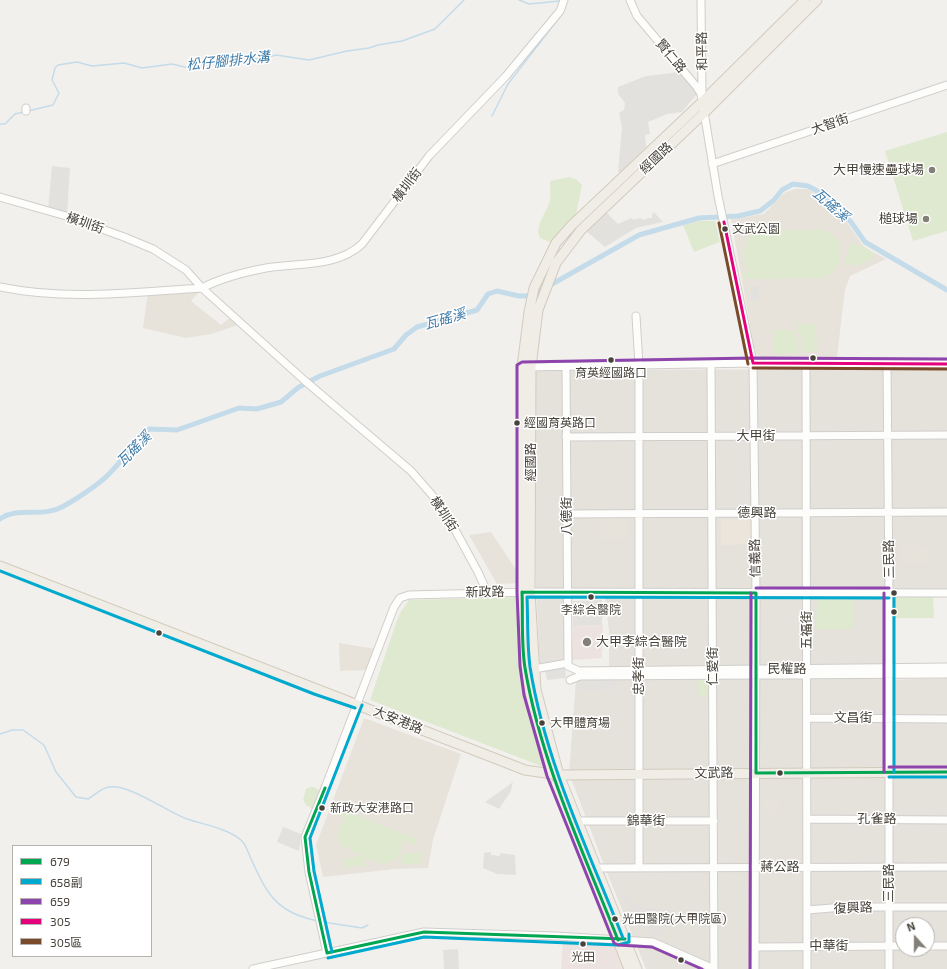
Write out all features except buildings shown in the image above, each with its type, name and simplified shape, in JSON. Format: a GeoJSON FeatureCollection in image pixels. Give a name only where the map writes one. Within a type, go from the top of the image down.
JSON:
{"type":"FeatureCollection","features":[{"type":"Feature","properties":{"kind":"main road","name":"經國路"},"geometry":{"type":"LineString","coordinates":[[637,969],[622,939],[556,775],[529,694],[524,666],[526,592],[526,367],[531,299],[534,288],[556,243],[572,225],[702,102],[805,0]]}},
{"type":"Feature","properties":{"kind":"main road","name":"經國路"},"geometry":{"type":"LineString","coordinates":[[526,367],[538,310],[548,282],[556,263],[581,230],[703,114],[817,0]]}},
{"type":"Feature","properties":{"kind":"main road","name":"大安港路"},"geometry":{"type":"LineString","coordinates":[[0,566],[316,689],[357,703],[409,726],[525,770],[556,775]]}},
{"type":"Feature","properties":{"kind":"main road","name":"經國路"},"geometry":{"type":"LineString","coordinates":[[526,592],[534,669],[556,775],[579,822],[594,869]]}},
{"type":"Feature","properties":{"kind":"main road","name":"文武路"},"geometry":{"type":"LineString","coordinates":[[556,775],[756,772],[947,772]]}},
{"type":"Feature","properties":{"kind":"main road","name":"經國路"},"geometry":{"type":"LineString","coordinates":[[622,939],[629,969]]}},
{"type":"Feature","properties":{"kind":"street","name":"賢仁路"},"geometry":{"type":"LineString","coordinates":[[630,0],[637,16],[696,86],[702,102],[703,114]]}},
{"type":"Feature","properties":{"kind":"street","name":"和平路"},"geometry":{"type":"LineString","coordinates":[[701,0],[702,102]]}},
{"type":"Feature","properties":{"kind":"street","name":"橫圳街"},"geometry":{"type":"LineString","coordinates":[[0,287],[46,294],[103,295],[202,288],[214,282],[265,268],[340,258],[352,254],[362,244],[429,156],[506,76],[560,11],[563,1]]}},
{"type":"Feature","properties":{"kind":"street","name":"大智街"},"geometry":{"type":"LineString","coordinates":[[712,164],[947,85]]}},
{"type":"Feature","properties":{"kind":"street"},"geometry":{"type":"LineString","coordinates":[[703,114],[753,363]]}},
{"type":"Feature","properties":{"kind":"street","name":"橫圳街"},"geometry":{"type":"LineString","coordinates":[[0,197],[66,216],[153,249],[186,270],[202,288],[304,380],[411,471],[432,495],[452,524],[487,592]]}},
{"type":"Feature","properties":{"kind":"street","name":"忠孝街"},"geometry":{"type":"LineString","coordinates":[[636,316],[639,365],[639,868]]}},
{"type":"Feature","properties":{"kind":"street"},"geometry":{"type":"LineString","coordinates":[[526,367],[753,363],[947,364]]}},
{"type":"Feature","properties":{"kind":"street","name":"信義路"},"geometry":{"type":"LineString","coordinates":[[753,363],[756,593],[755,969]]}},
{"type":"Feature","properties":{"kind":"street","name":"五福街"},"geometry":{"type":"LineString","coordinates":[[806,363],[808,718],[807,969]]}},
{"type":"Feature","properties":{"kind":"street","name":"仁愛街"},"geometry":{"type":"LineString","coordinates":[[711,969],[714,867],[712,364]]}},
{"type":"Feature","properties":{"kind":"street","name":"三民路"},"geometry":{"type":"LineString","coordinates":[[887,364],[890,593],[889,969]]}},
{"type":"Feature","properties":{"kind":"street","name":"八德街"},"geometry":{"type":"LineString","coordinates":[[566,366],[568,664]]}},
{"type":"Feature","properties":{"kind":"street","name":"大甲街"},"geometry":{"type":"LineString","coordinates":[[566,437],[947,435]]}},
{"type":"Feature","properties":{"kind":"street","name":"德興路"},"geometry":{"type":"LineString","coordinates":[[566,514],[947,512]]}},
{"type":"Feature","properties":{"kind":"street","name":"新政路"},"geometry":{"type":"LineString","coordinates":[[327,953],[309,872],[305,837],[394,607],[400,598],[409,595],[487,592],[947,593]]}},
{"type":"Feature","properties":{"kind":"street"},"geometry":{"type":"LineString","coordinates":[[534,669],[568,664],[579,674],[570,680]]}},
{"type":"Feature","properties":{"kind":"street","name":"民權路"},"geometry":{"type":"LineString","coordinates":[[579,674],[941,671]]}},
{"type":"Feature","properties":{"kind":"street","name":"文昌街"},"geometry":{"type":"LineString","coordinates":[[808,718],[947,719]]}},
{"type":"Feature","properties":{"kind":"street","name":"孔雀路"},"geometry":{"type":"LineString","coordinates":[[807,819],[947,820]]}},
{"type":"Feature","properties":{"kind":"street","name":"錦華街"},"geometry":{"type":"LineString","coordinates":[[579,822],[639,820],[714,821]]}},
{"type":"Feature","properties":{"kind":"street","name":"蔣公路"},"geometry":{"type":"LineString","coordinates":[[594,869],[714,867],[947,867]]}},
{"type":"Feature","properties":{"kind":"street","name":"復興路"},"geometry":{"type":"LineString","coordinates":[[807,910],[844,907],[947,907]]}},
{"type":"Feature","properties":{"kind":"street"},"geometry":{"type":"LineString","coordinates":[[253,969],[424,932],[622,939],[653,942],[711,969]]}},
{"type":"Feature","properties":{"kind":"street","name":"中華街"},"geometry":{"type":"LineString","coordinates":[[756,947],[895,946]]}},
{"type":"Feature","properties":{"kind":"street"},"geometry":{"type":"LineString","coordinates":[[935,946],[947,946]]}},
{"type":"Feature","properties":{"kind":"shaded area"},"geometry":{"type":"Polygon","coordinates":[[[680,72],[697,94],[682,112],[667,114],[648,122],[650,134],[645,135],[646,147],[621,172],[618,172],[622,128],[619,113],[624,110],[625,103],[618,94],[618,87],[646,76],[680,72]]]}},
{"type":"Feature","properties":{"kind":"shaded area"},"geometry":{"type":"Polygon","coordinates":[[[52,166],[70,168],[67,215],[48,210],[52,166]]]}},
{"type":"Feature","properties":{"kind":"shaded area"},"geometry":{"type":"Polygon","coordinates":[[[795,189],[808,189],[826,200],[842,215],[864,247],[886,259],[850,276],[845,290],[837,357],[763,359],[755,353],[731,219],[764,214],[784,193],[795,189]]]}},
{"type":"Feature","properties":{"kind":"shaded area"},"geometry":{"type":"Polygon","coordinates":[[[605,211],[618,224],[631,218],[634,220],[639,218],[645,220],[647,218],[652,218],[652,214],[654,212],[663,222],[636,228],[605,247],[585,230],[605,211]]]}},
{"type":"Feature","properties":{"kind":"shaded area"},"geometry":{"type":"Polygon","coordinates":[[[751,286],[759,286],[759,301],[751,301],[751,286]]]}},
{"type":"Feature","properties":{"kind":"shaded area"},"geometry":{"type":"Polygon","coordinates":[[[201,290],[191,301],[221,325],[232,316],[241,324],[211,334],[186,338],[143,328],[148,292],[201,290]]]}},
{"type":"Feature","properties":{"kind":"shaded area"},"geometry":{"type":"Polygon","coordinates":[[[947,369],[947,589],[886,590],[886,680],[947,678],[947,969],[646,969],[569,773],[577,667],[609,666],[609,631],[604,589],[565,589],[566,662],[540,666],[536,588],[534,370],[947,369]]]}},
{"type":"Feature","properties":{"kind":"shaded area"},"geometry":{"type":"Polygon","coordinates":[[[599,519],[626,519],[626,538],[600,538],[599,519]]]}},
{"type":"Feature","properties":{"kind":"shaded area"},"geometry":{"type":"Polygon","coordinates":[[[721,519],[754,519],[754,544],[721,545],[721,519]]]}},
{"type":"Feature","properties":{"kind":"shaded area"},"geometry":{"type":"Polygon","coordinates":[[[491,532],[521,577],[521,583],[497,584],[469,535],[491,532]]]}},
{"type":"Feature","properties":{"kind":"shaded area"},"geometry":{"type":"Polygon","coordinates":[[[910,544],[928,549],[929,562],[901,563],[900,546],[909,546],[910,544]]]}},
{"type":"Feature","properties":{"kind":"shaded area"},"geometry":{"type":"Polygon","coordinates":[[[602,600],[602,625],[573,626],[573,601],[602,600]]]}},
{"type":"Feature","properties":{"kind":"shaded area","name":"大甲李綜合醫院"},"geometry":{"type":"Polygon","coordinates":[[[603,625],[602,658],[572,660],[573,626],[603,625]]]}},
{"type":"Feature","properties":{"kind":"shaded area"},"geometry":{"type":"Polygon","coordinates":[[[339,643],[376,649],[367,670],[340,671],[339,643]]]}},
{"type":"Feature","properties":{"kind":"shaded area"},"geometry":{"type":"Polygon","coordinates":[[[565,666],[566,678],[547,680],[545,670],[565,666]]]}},
{"type":"Feature","properties":{"kind":"shaded area"},"geometry":{"type":"Polygon","coordinates":[[[614,679],[617,689],[579,692],[578,681],[614,679]]]}},
{"type":"Feature","properties":{"kind":"shaded area"},"geometry":{"type":"Polygon","coordinates":[[[364,718],[461,754],[433,840],[428,868],[395,869],[323,877],[316,845],[364,718]]]}},
{"type":"Feature","properties":{"kind":"shaded area"},"geometry":{"type":"Polygon","coordinates":[[[513,782],[511,791],[499,809],[485,802],[513,782]]]}},
{"type":"Feature","properties":{"kind":"shaded area"},"geometry":{"type":"Polygon","coordinates":[[[764,800],[781,800],[775,816],[765,813],[764,800]]]}},
{"type":"Feature","properties":{"kind":"shaded area"},"geometry":{"type":"Polygon","coordinates":[[[283,827],[301,834],[299,851],[277,842],[283,827]]]}},
{"type":"Feature","properties":{"kind":"shaded area"},"geometry":{"type":"Polygon","coordinates":[[[491,852],[491,855],[500,856],[500,853],[515,855],[516,875],[497,874],[483,868],[484,853],[491,852]]]}},
{"type":"Feature","properties":{"kind":"shaded area"},"geometry":{"type":"Polygon","coordinates":[[[622,892],[632,904],[642,904],[646,907],[665,911],[663,934],[653,936],[631,911],[621,893],[622,892]]]}},
{"type":"Feature","properties":{"kind":"shaded area"},"geometry":{"type":"Polygon","coordinates":[[[563,941],[615,945],[624,969],[561,969],[563,941]]]}},
{"type":"Feature","properties":{"kind":"shaded area"},"geometry":{"type":"Polygon","coordinates":[[[458,949],[459,969],[444,969],[443,950],[458,949]]]}},
{"type":"Feature","properties":{"kind":"green space"},"geometry":{"type":"Polygon","coordinates":[[[947,132],[947,231],[913,241],[885,151],[947,132]]]}},
{"type":"Feature","properties":{"kind":"green space"},"geometry":{"type":"Polygon","coordinates":[[[569,177],[576,179],[582,185],[575,219],[552,243],[540,238],[539,233],[540,224],[550,200],[550,181],[569,177]]]}},
{"type":"Feature","properties":{"kind":"green space","name":"文武公園"},"geometry":{"type":"Polygon","coordinates":[[[699,221],[715,221],[720,242],[694,252],[683,225],[699,221]]]}},
{"type":"Feature","properties":{"kind":"green space"},"geometry":{"type":"Polygon","coordinates":[[[764,230],[821,230],[829,233],[836,238],[839,245],[839,261],[836,269],[822,278],[743,279],[743,272],[750,272],[744,259],[744,247],[751,236],[764,230]]]}},
{"type":"Feature","properties":{"kind":"green space"},"geometry":{"type":"Polygon","coordinates":[[[850,243],[864,246],[874,254],[873,258],[858,266],[845,263],[850,243]]]}},
{"type":"Feature","properties":{"kind":"green space"},"geometry":{"type":"Polygon","coordinates":[[[797,324],[816,324],[817,352],[802,352],[803,341],[798,331],[797,324]]]}},
{"type":"Feature","properties":{"kind":"green space"},"geometry":{"type":"Polygon","coordinates":[[[792,329],[798,342],[797,353],[774,354],[774,331],[792,329]]]}},
{"type":"Feature","properties":{"kind":"green space"},"geometry":{"type":"Polygon","coordinates":[[[933,595],[934,618],[892,618],[892,596],[933,595]]]}},
{"type":"Feature","properties":{"kind":"green space","name":"大甲體育場"},"geometry":{"type":"Polygon","coordinates":[[[520,597],[522,681],[529,714],[546,765],[541,766],[370,700],[396,623],[400,613],[409,600],[520,597]]]}},
{"type":"Feature","properties":{"kind":"green space"},"geometry":{"type":"Polygon","coordinates":[[[817,597],[854,598],[853,629],[816,629],[817,597]]]}},
{"type":"Feature","properties":{"kind":"green space"},"geometry":{"type":"Polygon","coordinates":[[[698,678],[712,678],[712,698],[698,695],[698,678]]]}},
{"type":"Feature","properties":{"kind":"green space"},"geometry":{"type":"Polygon","coordinates":[[[314,787],[321,792],[314,810],[306,805],[303,800],[306,789],[314,787]]]}},
{"type":"Feature","properties":{"kind":"green space"},"geometry":{"type":"Polygon","coordinates":[[[333,806],[417,839],[415,845],[402,840],[399,854],[390,862],[381,863],[365,857],[366,866],[344,867],[344,858],[364,856],[342,846],[338,838],[338,828],[346,818],[331,812],[333,806]]]}},
{"type":"Feature","properties":{"kind":"green space"},"geometry":{"type":"Polygon","coordinates":[[[421,853],[422,864],[402,864],[401,854],[421,853]]]}},
{"type":"Feature","properties":{"kind":"waterway","name":"松仔腳排水溝"},"geometry":{"type":"LineString","coordinates":[[28,111],[53,105],[59,93],[52,80],[55,68],[58,65],[77,62],[92,66],[124,63],[142,68],[172,64],[189,68],[201,62],[240,58],[262,59],[276,55],[309,60],[347,51],[402,41],[435,29],[464,0]]}},
{"type":"Feature","properties":{"kind":"waterway","name":"松仔腳排水溝"},"geometry":{"type":"LineString","coordinates":[[519,0],[529,4],[560,1]]}},
{"type":"Feature","properties":{"kind":"waterway"},"geometry":{"type":"LineString","coordinates":[[492,116],[508,84],[562,14]]}},
{"type":"Feature","properties":{"kind":"waterway","name":"松仔腳排水溝"},"geometry":{"type":"LineString","coordinates":[[0,124],[5,124],[15,114],[24,112]]}},
{"type":"Feature","properties":{"kind":"waterway","name":"瓦磘溪"},"geometry":{"type":"LineString","coordinates":[[0,519],[15,513],[47,512],[62,507],[104,479],[149,429],[177,430],[239,408],[257,409],[281,402],[299,387],[320,376],[394,349],[406,335],[417,327],[477,310],[488,294],[497,291],[519,296],[531,296],[639,235],[699,218],[738,216],[760,211],[774,200],[782,190],[793,184],[808,186],[821,193],[851,222],[865,242],[947,290]]}},
{"type":"Feature","properties":{"kind":"waterway"},"geometry":{"type":"LineString","coordinates":[[0,734],[12,730],[23,730],[44,745],[56,772],[76,797],[88,799],[103,789],[118,787],[138,794],[187,819],[229,832],[241,840],[244,844],[263,884],[276,901],[293,913],[304,918],[318,921]]}},
{"type":"Feature","properties":{"kind":"waterway"},"geometry":{"type":"LineString","coordinates":[[323,922],[362,928],[368,925]]}},
{"type":"Feature","properties":{"kind":"transit line","name":"305"},"geometry":{"type":"LineString","coordinates":[[724,222],[753,363]]}},
{"type":"Feature","properties":{"kind":"transit line","name":"305區"},"geometry":{"type":"LineString","coordinates":[[719,223],[748,364]]}},
{"type":"Feature","properties":{"kind":"transit line","name":"659"},"geometry":{"type":"LineString","coordinates":[[702,969],[652,947],[618,945],[614,943],[547,776],[524,695],[520,666],[517,592],[517,365],[522,362],[753,358],[947,359]]}},
{"type":"Feature","properties":{"kind":"transit line","name":"305"},"geometry":{"type":"LineString","coordinates":[[753,363],[947,364]]}},
{"type":"Feature","properties":{"kind":"transit line","name":"305區"},"geometry":{"type":"LineString","coordinates":[[753,368],[947,369]]}},
{"type":"Feature","properties":{"kind":"transit line","name":"658副"},"geometry":{"type":"LineString","coordinates":[[0,571],[314,694],[355,708]]}},
{"type":"Feature","properties":{"kind":"transit line","name":"659"},"geometry":{"type":"LineString","coordinates":[[756,588],[889,588]]}},
{"type":"Feature","properties":{"kind":"transit line","name":"679"},"geometry":{"type":"LineString","coordinates":[[522,592],[525,668],[541,738],[564,806],[618,940]]}},
{"type":"Feature","properties":{"kind":"transit line","name":"679"},"geometry":{"type":"LineString","coordinates":[[522,592],[756,593]]}},
{"type":"Feature","properties":{"kind":"transit line","name":"659"},"geometry":{"type":"LineString","coordinates":[[750,969],[751,593]]}},
{"type":"Feature","properties":{"kind":"transit line","name":"679"},"geometry":{"type":"LineString","coordinates":[[756,593],[756,773]]}},
{"type":"Feature","properties":{"kind":"transit line","name":"659"},"geometry":{"type":"LineString","coordinates":[[884,593],[884,772]]}},
{"type":"Feature","properties":{"kind":"transit line","name":"658副"},"geometry":{"type":"LineString","coordinates":[[894,593],[894,772]]}},
{"type":"Feature","properties":{"kind":"transit line","name":"658副"},"geometry":{"type":"LineString","coordinates":[[623,938],[569,805],[546,737],[530,667],[527,597],[889,598]]}},
{"type":"Feature","properties":{"kind":"transit line","name":"658副"},"geometry":{"type":"LineString","coordinates":[[332,952],[314,871],[310,838],[362,705]]}},
{"type":"Feature","properties":{"kind":"transit line","name":"659"},"geometry":{"type":"LineString","coordinates":[[889,767],[947,767]]}},
{"type":"Feature","properties":{"kind":"transit line","name":"679"},"geometry":{"type":"LineString","coordinates":[[756,773],[947,772]]}},
{"type":"Feature","properties":{"kind":"transit line","name":"658副"},"geometry":{"type":"LineString","coordinates":[[889,777],[947,777]]}},
{"type":"Feature","properties":{"kind":"transit line","name":"679"},"geometry":{"type":"LineString","coordinates":[[325,788],[305,837],[309,872],[327,953]]}},
{"type":"Feature","properties":{"kind":"transit line","name":"679"},"geometry":{"type":"LineString","coordinates":[[327,953],[424,932],[625,939]]}},
{"type":"Feature","properties":{"kind":"transit line","name":"658副"},"geometry":{"type":"LineString","coordinates":[[328,958],[424,937],[618,945],[629,942],[629,934]]}},
{"type":"Feature","properties":{"kind":"place","name":"大甲慢速壘球場"},"geometry":{"type":"Point","coordinates":[932,170]}},
{"type":"Feature","properties":{"kind":"place","name":"槌球場"},"geometry":{"type":"Point","coordinates":[926,219]}},
{"type":"Feature","properties":{"kind":"place","name":"文武公園"},"geometry":{"type":"Point","coordinates":[725,229]}},
{"type":"Feature","properties":{"kind":"place","name":"育英經國路口"},"geometry":{"type":"Point","coordinates":[611,360]}},
{"type":"Feature","properties":{"kind":"place","name":"經國育英路口"},"geometry":{"type":"Point","coordinates":[517,423]}},
{"type":"Feature","properties":{"kind":"place","name":"李綜合醫院"},"geometry":{"type":"Point","coordinates":[591,597]}},
{"type":"Feature","properties":{"kind":"place","name":"大甲李綜合醫院"},"geometry":{"type":"Point","coordinates":[587,642]}},
{"type":"Feature","properties":{"kind":"place","name":"大甲體育場"},"geometry":{"type":"Point","coordinates":[542,723]}},
{"type":"Feature","properties":{"kind":"place","name":"新政大安港路口"},"geometry":{"type":"Point","coordinates":[322,808]}},
{"type":"Feature","properties":{"kind":"place","name":"光田醫院(大甲院區)"},"geometry":{"type":"Point","coordinates":[615,919]}},
{"type":"Feature","properties":{"kind":"place","name":"光田"},"geometry":{"type":"Point","coordinates":[583,944]}}]}
